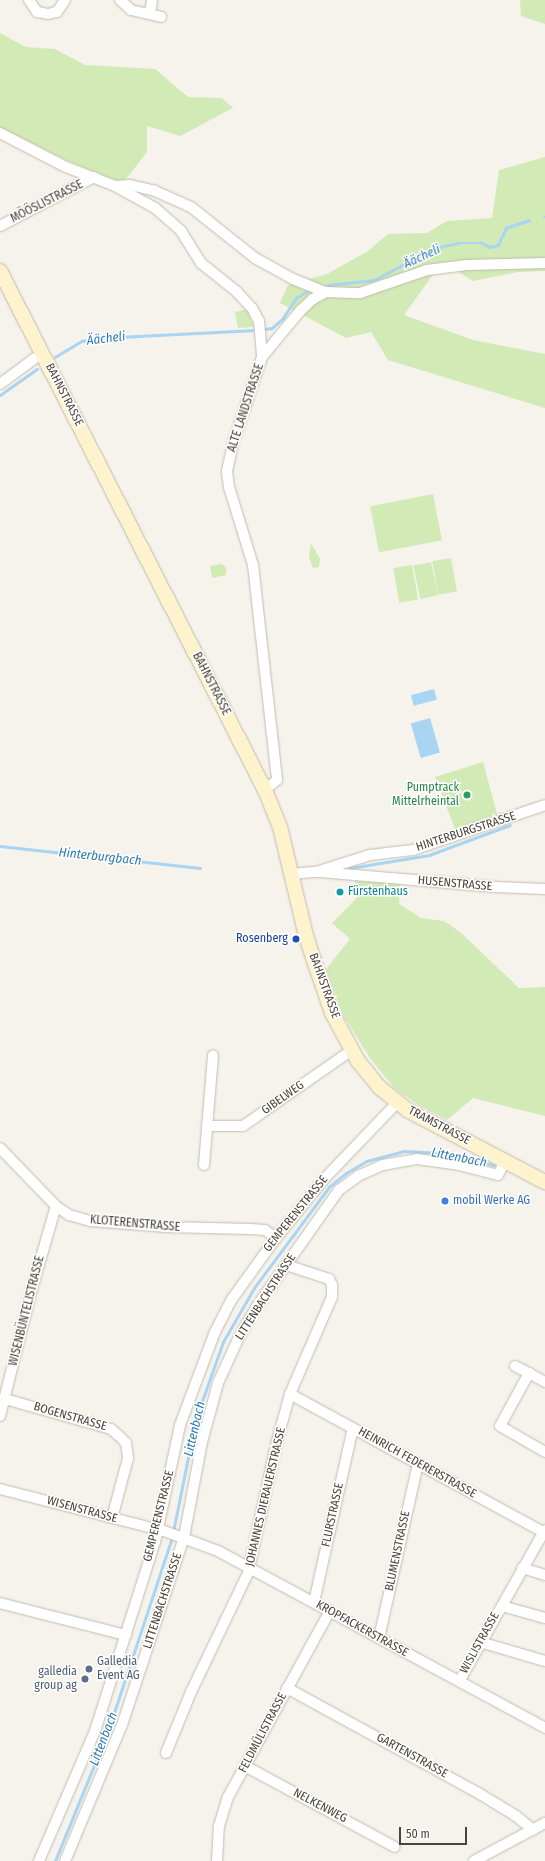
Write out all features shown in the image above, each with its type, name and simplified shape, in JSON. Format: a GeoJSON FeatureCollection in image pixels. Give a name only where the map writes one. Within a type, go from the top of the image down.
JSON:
{"type":"FeatureCollection","features":[{"type":"Feature","properties":{"kind":"main road","name":"BAHNSTRASSE"},"geometry":{"type":"LineString","coordinates":[[0,271],[265,790],[280,827],[291,874],[318,972],[332,1013],[352,1050],[379,1088],[397,1103]]}},
{"type":"Feature","properties":{"kind":"main road","name":"TRAMSTRASSE"},"geometry":{"type":"LineString","coordinates":[[397,1103],[545,1182]]}},
{"type":"Feature","properties":{"kind":"street"},"geometry":{"type":"LineString","coordinates":[[28,0],[37,12],[48,14],[57,12],[65,0]]}},
{"type":"Feature","properties":{"kind":"street"},"geometry":{"type":"LineString","coordinates":[[120,0],[131,10],[161,17]]}},
{"type":"Feature","properties":{"kind":"street"},"geometry":{"type":"LineString","coordinates":[[147,13],[151,8],[152,0]]}},
{"type":"Feature","properties":{"kind":"street","name":"ALTE LANDSTRASSE"},"geometry":{"type":"LineString","coordinates":[[0,133],[66,167],[115,186],[170,219],[182,231],[201,263],[236,291],[252,308],[259,321],[262,357],[233,443],[227,471],[229,487],[253,565],[277,780],[265,790]]}},
{"type":"Feature","properties":{"kind":"street","name":"MÖÖSLISTRASSE"},"geometry":{"type":"LineString","coordinates":[[0,226],[94,177]]}},
{"type":"Feature","properties":{"kind":"street"},"geometry":{"type":"LineString","coordinates":[[115,186],[130,185],[155,192],[191,206],[255,258],[294,279],[326,292],[360,292],[428,270],[459,266],[545,263]]}},
{"type":"Feature","properties":{"kind":"street"},"geometry":{"type":"LineString","coordinates":[[262,357],[300,311],[313,299],[326,292]]}},
{"type":"Feature","properties":{"kind":"street"},"geometry":{"type":"LineString","coordinates":[[0,384],[42,354]]}},
{"type":"Feature","properties":{"kind":"street","name":"HINTERBURGSTRASSE"},"geometry":{"type":"LineString","coordinates":[[291,874],[316,872],[370,855],[412,850],[545,806]]}},
{"type":"Feature","properties":{"kind":"street","name":"HUSENSTRASSE"},"geometry":{"type":"LineString","coordinates":[[316,872],[495,888],[545,889]]}},
{"type":"Feature","properties":{"kind":"street","name":"GIBELWEG"},"geometry":{"type":"LineString","coordinates":[[207,1126],[243,1126],[352,1050]]}},
{"type":"Feature","properties":{"kind":"street"},"geometry":{"type":"LineString","coordinates":[[204,1165],[213,1055]]}},
{"type":"Feature","properties":{"kind":"street","name":"GEMPERENSTRASSE"},"geometry":{"type":"LineString","coordinates":[[39,1861],[95,1731],[161,1530],[180,1424],[201,1366],[232,1299],[274,1236],[325,1178],[397,1103]]}},
{"type":"Feature","properties":{"kind":"street","name":"KLOTERENSTRASSE"},"geometry":{"type":"LineString","coordinates":[[0,1148],[56,1206],[69,1215],[90,1221],[195,1229],[251,1228],[265,1230],[274,1236]]}},
{"type":"Feature","properties":{"kind":"street","name":"LITTENBACHSTRASSE"},"geometry":{"type":"LineString","coordinates":[[65,1861],[122,1724],[181,1536],[202,1442],[218,1383],[247,1322],[339,1190],[358,1176],[383,1165],[417,1159],[459,1165],[498,1175],[504,1161]]}},
{"type":"Feature","properties":{"kind":"street","name":"WISENBÜNTELISTRASSE"},"geometry":{"type":"LineString","coordinates":[[0,1416],[32,1288],[56,1206]]}},
{"type":"Feature","properties":{"kind":"street","name":"JOHANNES DIERAUERSTRASSE"},"geometry":{"type":"LineString","coordinates":[[166,1753],[191,1692],[250,1567],[277,1441],[290,1394],[333,1291],[329,1279],[322,1275],[286,1265]]}},
{"type":"Feature","properties":{"kind":"street"},"geometry":{"type":"LineString","coordinates":[[515,1366],[545,1382]]}},
{"type":"Feature","properties":{"kind":"street"},"geometry":{"type":"LineString","coordinates":[[529,1373],[497,1425],[545,1452]]}},
{"type":"Feature","properties":{"kind":"street","name":"HEINRICH FEDERERSTRASSE"},"geometry":{"type":"LineString","coordinates":[[290,1394],[544,1531]]}},
{"type":"Feature","properties":{"kind":"street","name":"BOGENSTRASSE"},"geometry":{"type":"LineString","coordinates":[[5,1399],[112,1429],[126,1443],[128,1458],[112,1518]]}},
{"type":"Feature","properties":{"kind":"street","name":"FLURSTRASSE"},"geometry":{"type":"LineString","coordinates":[[314,1602],[353,1428]]}},
{"type":"Feature","properties":{"kind":"street","name":"BLUMENSTRASSE"},"geometry":{"type":"LineString","coordinates":[[379,1638],[418,1464]]}},
{"type":"Feature","properties":{"kind":"street","name":"WISENSTRASSE"},"geometry":{"type":"LineString","coordinates":[[0,1488],[181,1536]]}},
{"type":"Feature","properties":{"kind":"street","name":"WISLISTRASSE"},"geometry":{"type":"LineString","coordinates":[[460,1680],[480,1642],[544,1531]]}},
{"type":"Feature","properties":{"kind":"street","name":"KROPFACKERSTRASSE"},"geometry":{"type":"LineString","coordinates":[[181,1536],[250,1567],[379,1638],[460,1680],[545,1728]]}},
{"type":"Feature","properties":{"kind":"street"},"geometry":{"type":"LineString","coordinates":[[522,1568],[545,1575]]}},
{"type":"Feature","properties":{"kind":"street"},"geometry":{"type":"LineString","coordinates":[[0,1603],[126,1635]]}},
{"type":"Feature","properties":{"kind":"street","name":"WISLISTRASSE"},"geometry":{"type":"LineString","coordinates":[[502,1606],[545,1618]]}},
{"type":"Feature","properties":{"kind":"street","name":"FELDMÜLISTRASSE"},"geometry":{"type":"LineString","coordinates":[[217,1861],[219,1826],[228,1797],[330,1611]]}},
{"type":"Feature","properties":{"kind":"street"},"geometry":{"type":"LineString","coordinates":[[480,1642],[545,1662]]}},
{"type":"Feature","properties":{"kind":"street","name":"GARTENSTRASSE"},"geometry":{"type":"LineString","coordinates":[[287,1688],[480,1794],[516,1816],[533,1830]]}},
{"type":"Feature","properties":{"kind":"street","name":"NELKENWEG"},"geometry":{"type":"LineString","coordinates":[[245,1766],[395,1847]]}},
{"type":"Feature","properties":{"kind":"street"},"geometry":{"type":"LineString","coordinates":[[474,1861],[545,1823]]}},
{"type":"Feature","properties":{"kind":"green space"},"geometry":{"type":"Polygon","coordinates":[[[520,0],[545,0],[545,24],[521,16],[520,0]]]}},
{"type":"Feature","properties":{"kind":"green space"},"geometry":{"type":"Polygon","coordinates":[[[0,33],[26,47],[55,49],[85,65],[155,69],[188,97],[222,98],[233,108],[180,136],[147,126],[147,152],[123,183],[70,162],[0,128],[0,33]]]}},
{"type":"Feature","properties":{"kind":"green space"},"geometry":{"type":"Polygon","coordinates":[[[545,157],[545,271],[518,272],[473,281],[442,262],[404,315],[473,340],[545,354],[545,408],[388,360],[371,332],[346,338],[280,303],[288,285],[327,274],[368,251],[388,234],[427,233],[447,221],[492,218],[499,170],[545,157]]]}},
{"type":"Feature","properties":{"kind":"green space"},"geometry":{"type":"Polygon","coordinates":[[[247,309],[254,327],[238,328],[235,312],[247,309]]]}},
{"type":"Feature","properties":{"kind":"green space"},"geometry":{"type":"Polygon","coordinates":[[[433,494],[442,540],[379,552],[370,506],[433,494]]]}},
{"type":"Feature","properties":{"kind":"green space"},"geometry":{"type":"Polygon","coordinates":[[[311,543],[320,559],[319,567],[313,568],[309,557],[311,543]]]}},
{"type":"Feature","properties":{"kind":"green space"},"geometry":{"type":"Polygon","coordinates":[[[451,558],[457,591],[438,595],[432,561],[451,558]]]}},
{"type":"Feature","properties":{"kind":"green space"},"geometry":{"type":"Polygon","coordinates":[[[431,562],[438,595],[420,599],[413,566],[431,562]]]}},
{"type":"Feature","properties":{"kind":"green space"},"geometry":{"type":"Polygon","coordinates":[[[222,564],[226,568],[226,575],[212,578],[210,566],[222,564]]]}},
{"type":"Feature","properties":{"kind":"green space"},"geometry":{"type":"Polygon","coordinates":[[[412,565],[418,599],[399,603],[393,568],[412,565]]]}},
{"type":"Feature","properties":{"kind":"green space","name":"Pumptrack Mittelrheintal"},"geometry":{"type":"Polygon","coordinates":[[[483,762],[497,814],[455,829],[435,777],[483,762]]]}},
{"type":"Feature","properties":{"kind":"green space"},"geometry":{"type":"Polygon","coordinates":[[[355,881],[400,883],[399,904],[421,918],[444,921],[460,932],[519,988],[545,987],[545,1116],[473,1098],[447,1120],[418,1105],[394,1088],[370,1058],[343,1015],[326,969],[350,939],[332,923],[357,898],[355,881]]]}},
{"type":"Feature","properties":{"kind":"water"},"geometry":{"type":"Polygon","coordinates":[[[434,689],[437,700],[414,706],[411,695],[434,689]]]}},
{"type":"Feature","properties":{"kind":"water"},"geometry":{"type":"Polygon","coordinates":[[[430,718],[440,753],[421,758],[411,724],[430,718]]]}},
{"type":"Feature","properties":{"kind":"waterway","name":"Äächeli"},"geometry":{"type":"LineString","coordinates":[[328,285],[374,280],[435,248],[458,243],[482,243],[490,247],[498,245],[506,228],[529,220]]}},
{"type":"Feature","properties":{"kind":"waterway","name":"Äächeli"},"geometry":{"type":"LineString","coordinates":[[264,329],[272,328],[283,318],[296,298],[306,292]]}},
{"type":"Feature","properties":{"kind":"waterway","name":"Äächeli"},"geometry":{"type":"LineString","coordinates":[[55,357],[82,341],[100,338],[256,330]]}},
{"type":"Feature","properties":{"kind":"waterway","name":"Äächeli"},"geometry":{"type":"LineString","coordinates":[[0,395],[37,369]]}},
{"type":"Feature","properties":{"kind":"waterway","name":"Hinterburgbach"},"geometry":{"type":"LineString","coordinates":[[350,868],[429,855],[510,825]]}},
{"type":"Feature","properties":{"kind":"waterway","name":"Hinterburgbach"},"geometry":{"type":"LineString","coordinates":[[0,846],[200,868]]}},
{"type":"Feature","properties":{"kind":"waterway","name":"Littenbach"},"geometry":{"type":"LineString","coordinates":[[173,1532],[196,1418],[223,1342],[254,1288],[329,1187],[346,1173],[367,1161],[404,1151],[443,1153],[494,1165]]}},
{"type":"Feature","properties":{"kind":"waterway","name":"Littenbach"},"geometry":{"type":"LineString","coordinates":[[55,1861],[108,1731],[172,1537]]}},
{"type":"Feature","properties":{"kind":"place","name":"Pumptrack Mittelrheintal"},"geometry":{"type":"Point","coordinates":[467,795]}},
{"type":"Feature","properties":{"kind":"place","name":"Fürstenhaus"},"geometry":{"type":"Point","coordinates":[340,892]}},
{"type":"Feature","properties":{"kind":"place","name":"Rosenberg"},"geometry":{"type":"Point","coordinates":[296,939]}},
{"type":"Feature","properties":{"kind":"place","name":"mobil Werke AG"},"geometry":{"type":"Point","coordinates":[445,1201]}},
{"type":"Feature","properties":{"kind":"place","name":"Galledia Event AG"},"geometry":{"type":"Point","coordinates":[89,1669]}},
{"type":"Feature","properties":{"kind":"place","name":"galledia group ag"},"geometry":{"type":"Point","coordinates":[85,1679]}}]}
